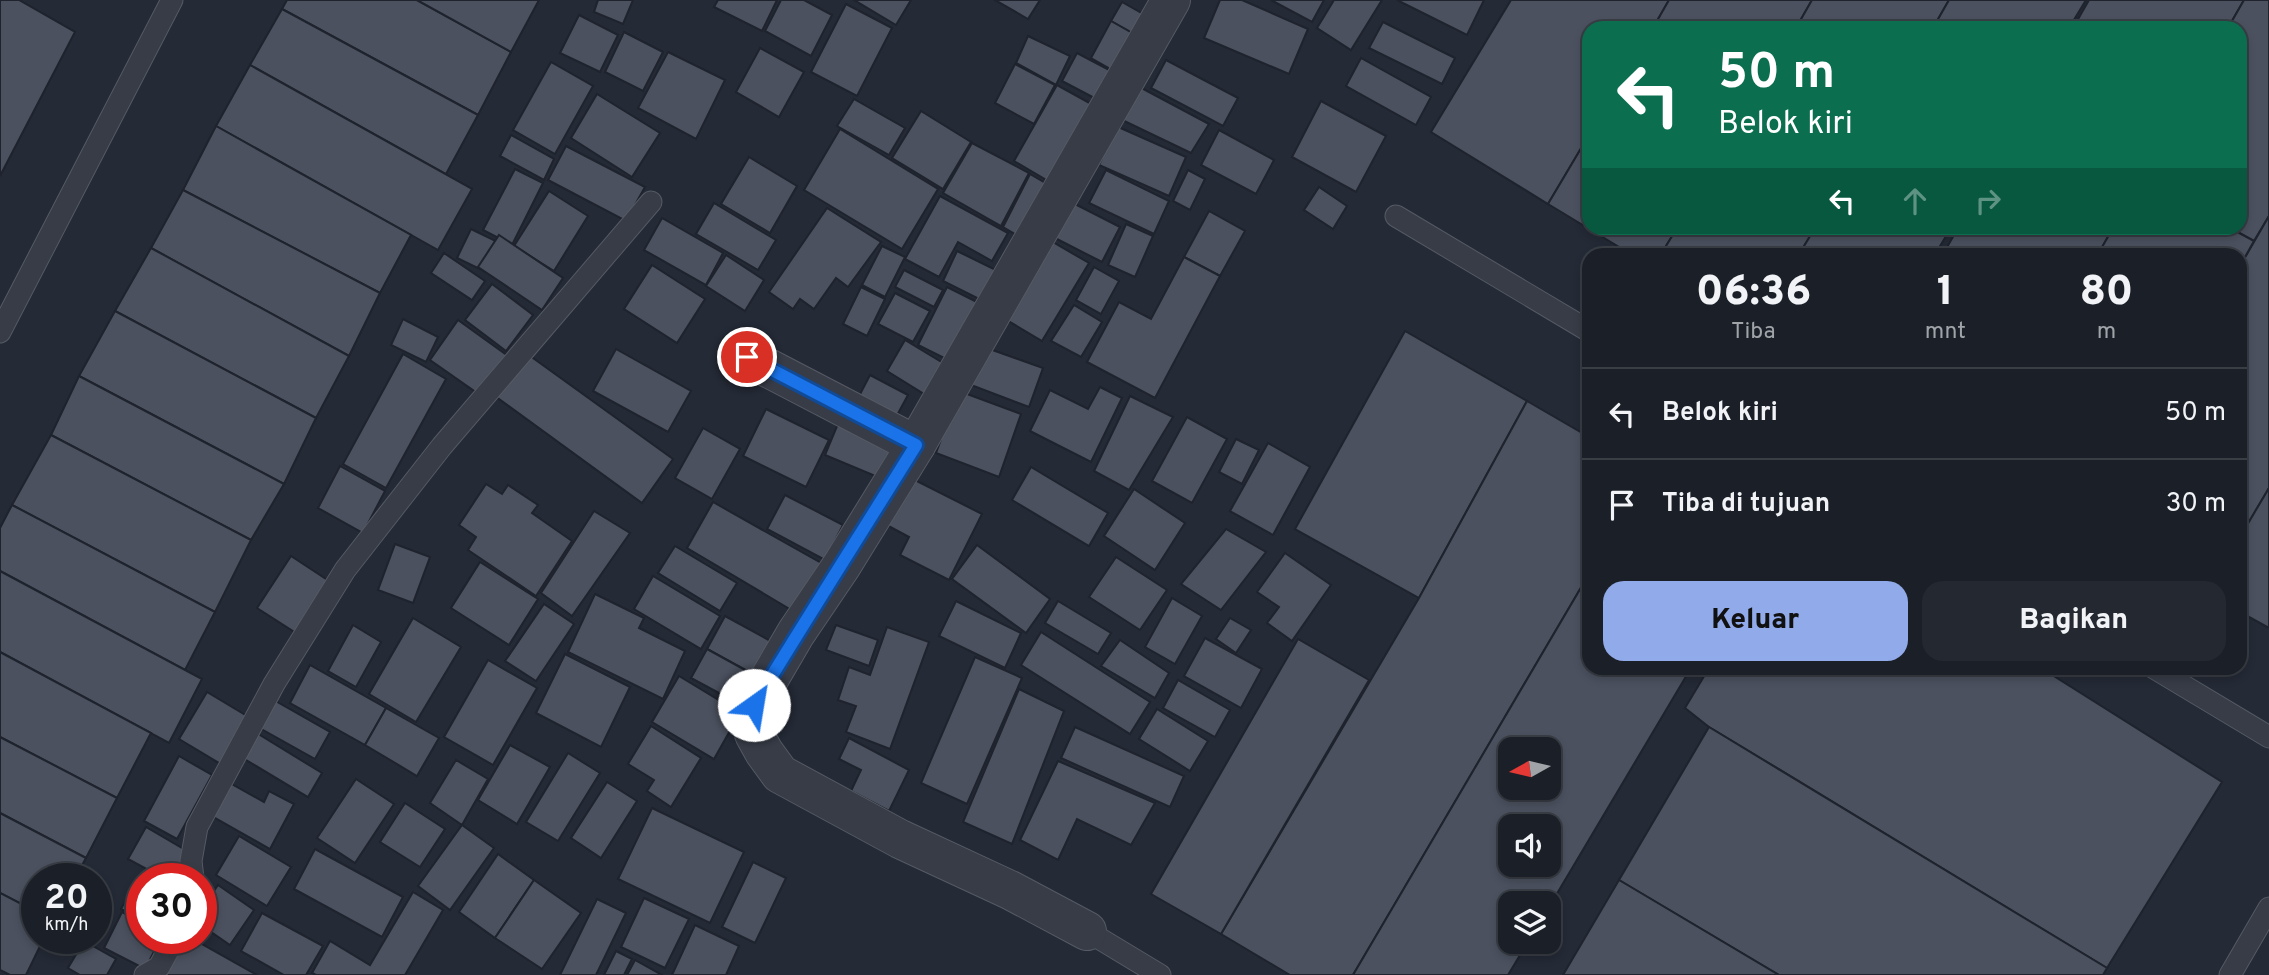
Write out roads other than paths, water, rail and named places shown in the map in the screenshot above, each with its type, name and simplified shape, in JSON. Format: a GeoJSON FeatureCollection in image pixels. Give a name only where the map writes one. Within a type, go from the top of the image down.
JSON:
{"type":"FeatureCollection","features":[{"type":"Feature","properties":{"kind":"street"},"geometry":{"type":"LineString","coordinates":[[1087,931],[1010,890],[900,839],[780,774],[754,734],[754,705],[796,633],[842,565],[916,445],[1171,0]]}},
{"type":"Feature","properties":{"kind":"street"},"geometry":{"type":"LineString","coordinates":[[747,357],[916,445]]}},
{"type":"Feature","properties":{"kind":"lane"},"geometry":{"type":"LineString","coordinates":[[0,332],[172,0]]}},
{"type":"Feature","properties":{"kind":"lane"},"geometry":{"type":"LineString","coordinates":[[191,863],[197,827],[274,684],[345,570],[442,446],[651,202]]}},
{"type":"Feature","properties":{"kind":"lane"},"geometry":{"type":"LineString","coordinates":[[1396,216],[1582,327]]}},
{"type":"Feature","properties":{"kind":"lane"},"geometry":{"type":"LineString","coordinates":[[2166,675],[2269,737]]}},
{"type":"Feature","properties":{"kind":"lane"},"geometry":{"type":"LineString","coordinates":[[2230,975],[2269,908]]}},
{"type":"Feature","properties":{"kind":"lane"},"geometry":{"type":"LineString","coordinates":[[1087,931],[1160,975]]}},
{"type":"Feature","properties":{"kind":"lane"},"geometry":{"type":"LineString","coordinates":[[145,975],[159,967],[166,954]]}}]}
